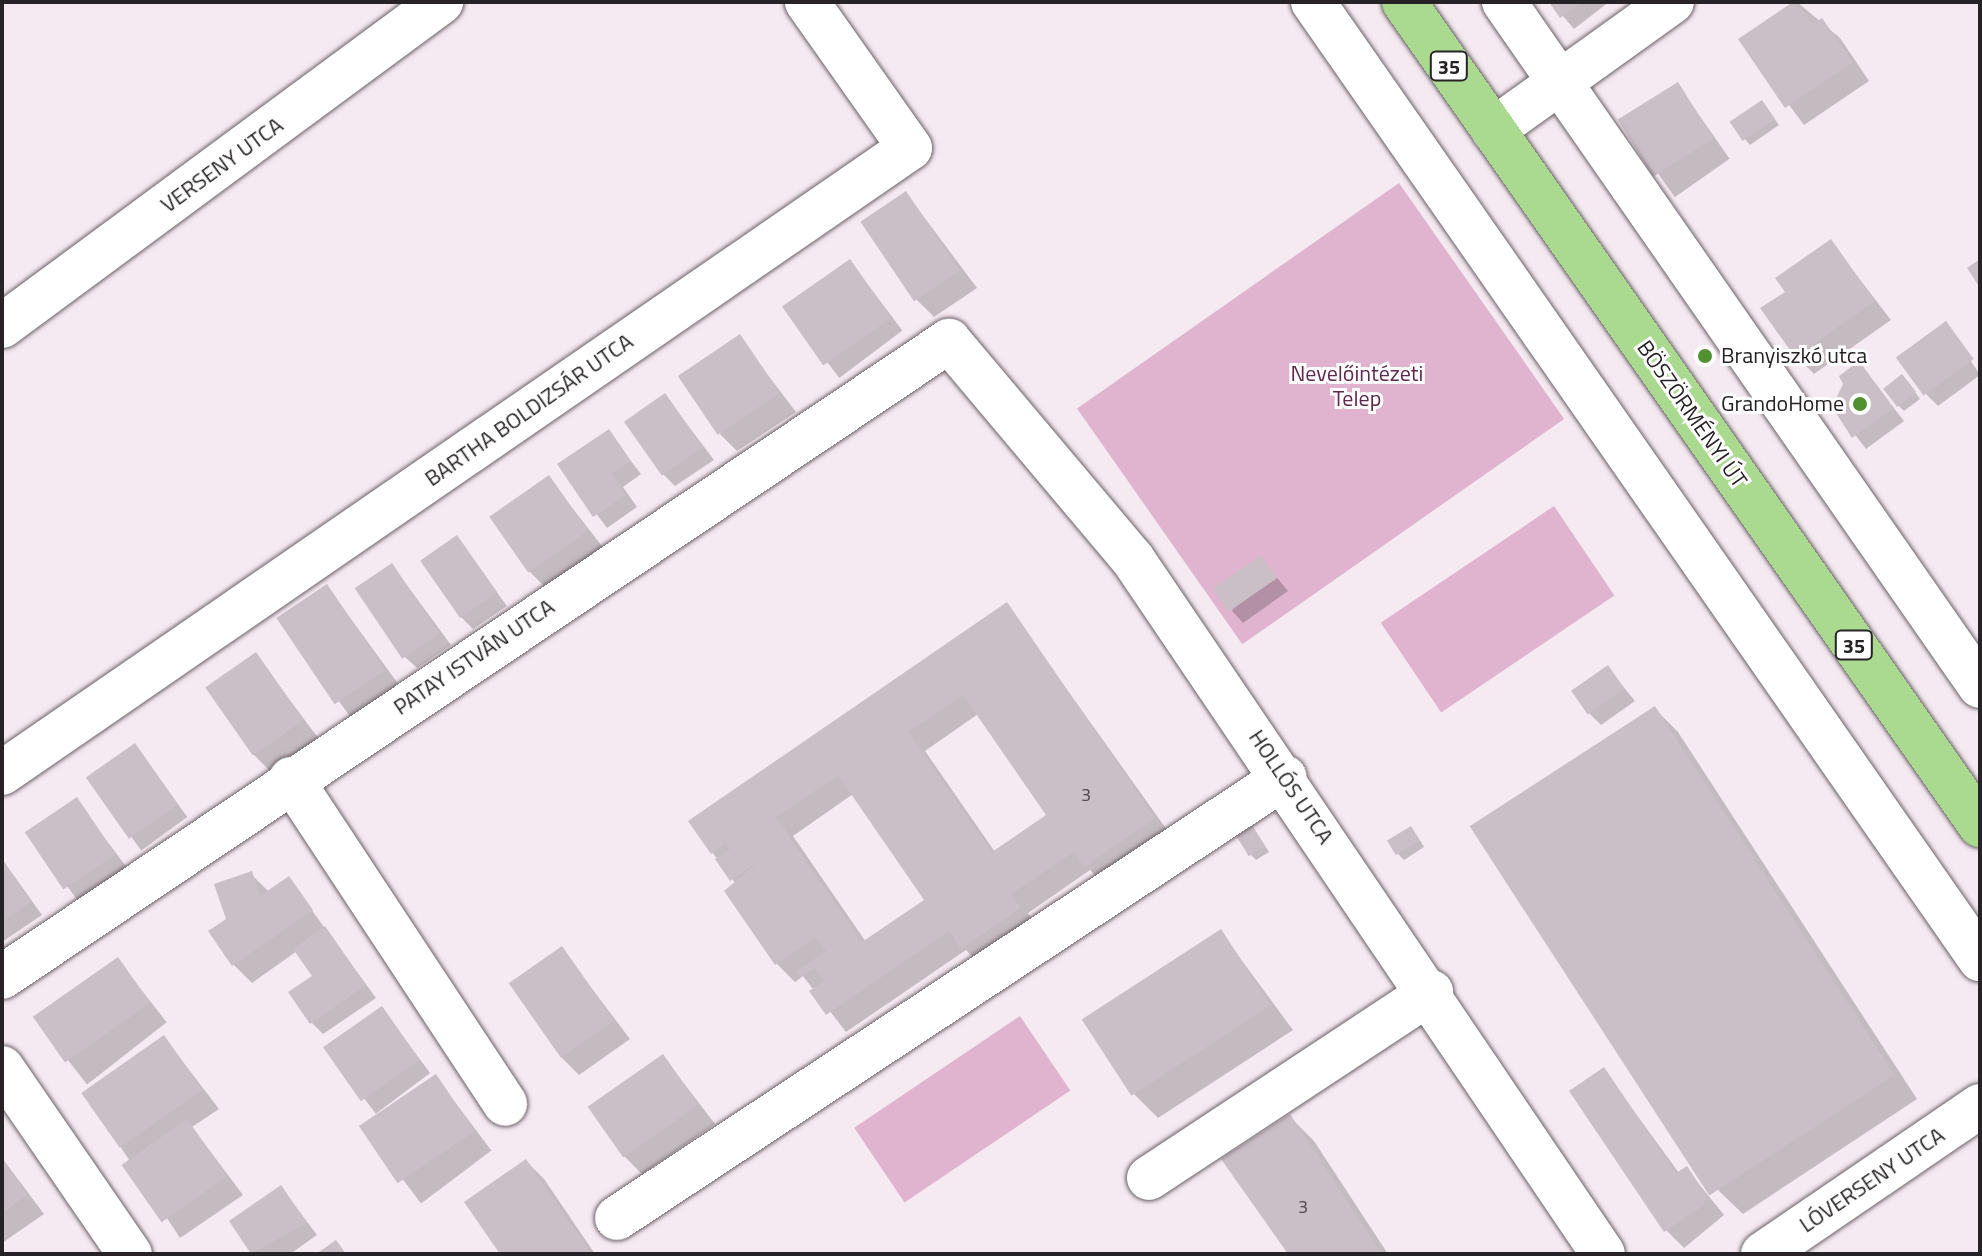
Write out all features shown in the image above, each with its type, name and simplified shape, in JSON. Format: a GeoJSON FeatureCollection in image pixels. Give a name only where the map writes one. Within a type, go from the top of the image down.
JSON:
{"type":"FeatureCollection","features":[{"type":"Feature","properties":{"kind":"main road","name":"BÖSZÖRMÉNYI ÚT"},"geometry":{"type":"LineString","coordinates":[[1404,2],[1980,825]]}},
{"type":"Feature","properties":{"kind":"street","name":"VERSENY UTCA"},"geometry":{"type":"LineString","coordinates":[[2,326],[441,2]]}},
{"type":"Feature","properties":{"kind":"street","name":"BARTHA BOLDIZSÁR UTCA"},"geometry":{"type":"LineString","coordinates":[[2,773],[910,148],[807,2]]}},
{"type":"Feature","properties":{"kind":"street"},"geometry":{"type":"LineString","coordinates":[[1313,2],[1980,959]]}},
{"type":"Feature","properties":{"kind":"street"},"geometry":{"type":"LineString","coordinates":[[1504,2],[1980,686]]}},
{"type":"Feature","properties":{"kind":"street"},"geometry":{"type":"LineString","coordinates":[[1493,130],[1672,2]]}},
{"type":"Feature","properties":{"kind":"street","name":"HOLLÓS UTCA"},"geometry":{"type":"LineString","coordinates":[[949,341],[1132,558],[1431,992],[1603,1254]]}},
{"type":"Feature","properties":{"kind":"street","name":"PATAY ISTVÁN UTCA"},"geometry":{"type":"LineString","coordinates":[[2,977],[291,779],[949,341]]}},
{"type":"Feature","properties":{"kind":"street"},"geometry":{"type":"LineString","coordinates":[[617,1218],[1285,777]]}},
{"type":"Feature","properties":{"kind":"street"},"geometry":{"type":"LineString","coordinates":[[291,779],[505,1104]]}},
{"type":"Feature","properties":{"kind":"street"},"geometry":{"type":"LineString","coordinates":[[1149,1178],[1431,992]]}},
{"type":"Feature","properties":{"kind":"street"},"geometry":{"type":"LineString","coordinates":[[2,1068],[130,1254]]}},
{"type":"Feature","properties":{"kind":"street","name":"LÓVERSENY UTCA"},"geometry":{"type":"LineString","coordinates":[[1763,1254],[1980,1106]]}},
{"type":"Feature","properties":{"kind":"green space","name":"Nevelőintézeti Telep"},"geometry":{"type":"Polygon","coordinates":[[[1399,183],[1564,419],[1242,644],[1077,408],[1399,183]]]}},
{"type":"Feature","properties":{"kind":"green space"},"geometry":{"type":"Polygon","coordinates":[[[1554,506],[1614,596],[1441,712],[1381,623],[1554,506]]]}},
{"type":"Feature","properties":{"kind":"green space"},"geometry":{"type":"Polygon","coordinates":[[[1020,1016],[1070,1091],[905,1202],[854,1128],[1020,1016]]]}},
{"type":"Feature","properties":{"kind":"building"},"geometry":{"type":"Polygon","coordinates":[[[1549,2],[1582,2],[1560,18],[1549,2]]]}},
{"type":"Feature","properties":{"kind":"building"},"geometry":{"type":"Polygon","coordinates":[[[1793,2],[1814,23],[1822,18],[1853,62],[1785,108],[1738,39],[1793,2]]]}},
{"type":"Feature","properties":{"kind":"building"},"geometry":{"type":"Polygon","coordinates":[[[1678,82],[1714,139],[1653,176],[1618,120],[1678,82]]]}},
{"type":"Feature","properties":{"kind":"building"},"geometry":{"type":"Polygon","coordinates":[[[1762,100],[1775,119],[1743,141],[1730,122],[1762,100]]]}},
{"type":"Feature","properties":{"kind":"building"},"geometry":{"type":"Polygon","coordinates":[[[906,191],[960,271],[914,301],[860,222],[906,191]]]}},
{"type":"Feature","properties":{"kind":"building"},"geometry":{"type":"Polygon","coordinates":[[[1831,239],[1875,301],[1795,357],[1760,308],[1785,292],[1775,278],[1831,239]]]}},
{"type":"Feature","properties":{"kind":"building"},"geometry":{"type":"Polygon","coordinates":[[[850,259],[891,318],[823,366],[782,307],[850,259]]]}},
{"type":"Feature","properties":{"kind":"building"},"geometry":{"type":"Polygon","coordinates":[[[1980,259],[1980,288],[1967,268],[1980,259]]]}},
{"type":"Feature","properties":{"kind":"building"},"geometry":{"type":"Polygon","coordinates":[[[1946,321],[1974,359],[1923,395],[1896,357],[1946,321]]]}},
{"type":"Feature","properties":{"kind":"building"},"geometry":{"type":"Polygon","coordinates":[[[740,334],[780,393],[718,435],[678,376],[740,334]]]}},
{"type":"Feature","properties":{"kind":"building"},"geometry":{"type":"Polygon","coordinates":[[[1859,361],[1894,408],[1852,438],[1832,407],[1843,384],[1839,376],[1859,361]]]}},
{"type":"Feature","properties":{"kind":"building"},"geometry":{"type":"Polygon","coordinates":[[[1902,374],[1916,392],[1897,407],[1883,389],[1902,374]]]}},
{"type":"Feature","properties":{"kind":"building"},"geometry":{"type":"Polygon","coordinates":[[[665,393],[703,447],[662,476],[624,422],[665,393]]]}},
{"type":"Feature","properties":{"kind":"building"},"geometry":{"type":"Polygon","coordinates":[[[609,429],[631,461],[612,474],[626,495],[593,517],[557,464],[609,429]]]}},
{"type":"Feature","properties":{"kind":"building"},"geometry":{"type":"Polygon","coordinates":[[[549,475],[588,531],[528,573],[489,517],[549,475]]]}},
{"type":"Feature","properties":{"kind":"building"},"geometry":{"type":"Polygon","coordinates":[[[457,535],[497,592],[460,618],[420,561],[457,535]]]}},
{"type":"Feature","properties":{"kind":"building"},"geometry":{"type":"Polygon","coordinates":[[[1261,555],[1277,578],[1229,612],[1213,589],[1261,555]]]}},
{"type":"Feature","properties":{"kind":"building"},"geometry":{"type":"Polygon","coordinates":[[[392,563],[440,633],[402,659],[355,588],[392,563]]]}},
{"type":"Feature","properties":{"kind":"building"},"geometry":{"type":"Polygon","coordinates":[[[327,584],[385,670],[335,704],[276,618],[327,584]]]}},
{"type":"Feature","properties":{"kind":"building"},"geometry":{"type":"Polygon","coordinates":[[[1007,602],[1155,818],[1084,867],[1074,852],[1011,894],[1021,908],[961,949],[949,931],[826,1015],[809,991],[824,981],[815,968],[801,977],[797,971],[826,951],[816,937],[775,965],[724,891],[762,859],[730,881],[715,859],[730,849],[726,843],[711,854],[688,821],[1007,602]],[[963,695],[909,732],[992,852],[1046,815],[963,695]],[[838,775],[776,817],[862,942],[924,900],[838,775]]]}},
{"type":"Feature","properties":{"kind":"building"},"geometry":{"type":"Polygon","coordinates":[[[256,652],[304,720],[253,756],[205,688],[256,652]]]}},
{"type":"Feature","properties":{"kind":"building"},"geometry":{"type":"Polygon","coordinates":[[[1608,665],[1625,689],[1588,715],[1571,691],[1608,665]]]}},
{"type":"Feature","properties":{"kind":"building"},"geometry":{"type":"Polygon","coordinates":[[[1655,706],[1895,1075],[1709,1195],[1470,826],[1655,706]]]}},
{"type":"Feature","properties":{"kind":"building"},"geometry":{"type":"Polygon","coordinates":[[[135,743],[178,804],[129,839],[86,777],[135,743]]]}},
{"type":"Feature","properties":{"kind":"building"},"geometry":{"type":"Polygon","coordinates":[[[77,797],[116,854],[63,889],[25,832],[77,797]]]}},
{"type":"Feature","properties":{"kind":"building"},"geometry":{"type":"Polygon","coordinates":[[[1248,819],[1265,846],[1249,856],[1232,829],[1248,819]]]}},
{"type":"Feature","properties":{"kind":"building"},"geometry":{"type":"Polygon","coordinates":[[[1411,826],[1420,841],[1396,855],[1387,840],[1411,826]]]}},
{"type":"Feature","properties":{"kind":"building"},"geometry":{"type":"Polygon","coordinates":[[[2,860],[31,902],[2,922],[2,860]]]}},
{"type":"Feature","properties":{"kind":"building"},"geometry":{"type":"Polygon","coordinates":[[[252,871],[260,896],[289,876],[313,910],[232,966],[208,931],[226,919],[214,884],[252,871]]]}},
{"type":"Feature","properties":{"kind":"building"},"geometry":{"type":"Polygon","coordinates":[[[325,926],[366,985],[310,1024],[288,992],[312,976],[293,949],[325,926]]]}},
{"type":"Feature","properties":{"kind":"building"},"geometry":{"type":"Polygon","coordinates":[[[1221,929],[1271,1005],[1131,1096],[1082,1019],[1221,929]]]}},
{"type":"Feature","properties":{"kind":"building"},"geometry":{"type":"Polygon","coordinates":[[[562,946],[614,1021],[561,1058],[509,983],[562,946]]]}},
{"type":"Feature","properties":{"kind":"building"},"geometry":{"type":"Polygon","coordinates":[[[118,957],[150,1003],[65,1063],[33,1017],[118,957]]]}},
{"type":"Feature","properties":{"kind":"building"},"geometry":{"type":"Polygon","coordinates":[[[382,1006],[420,1060],[361,1101],[323,1047],[382,1006]]]}},
{"type":"Feature","properties":{"kind":"building"},"geometry":{"type":"Polygon","coordinates":[[[164,1035],[202,1090],[120,1148],[81,1093],[164,1035]]]}},
{"type":"Feature","properties":{"kind":"building"},"geometry":{"type":"Polygon","coordinates":[[[663,1054],[699,1105],[623,1158],[588,1107],[663,1054]]]}},
{"type":"Feature","properties":{"kind":"building"},"geometry":{"type":"Polygon","coordinates":[[[1604,1067],[1676,1173],[1687,1166],[1706,1195],[1704,1205],[1664,1232],[1569,1091],[1604,1067]]]}},
{"type":"Feature","properties":{"kind":"building"},"geometry":{"type":"Polygon","coordinates":[[[436,1074],[475,1131],[397,1183],[359,1126],[436,1074]]]}},
{"type":"Feature","properties":{"kind":"building"},"geometry":{"type":"Polygon","coordinates":[[[1290,1114],[1382,1254],[1288,1254],[1221,1159],[1290,1114]]]}},
{"type":"Feature","properties":{"kind":"building"},"geometry":{"type":"Polygon","coordinates":[[[187,1119],[227,1176],[162,1222],[121,1165],[187,1119]]]}},
{"type":"Feature","properties":{"kind":"building"},"geometry":{"type":"Polygon","coordinates":[[[2,1159],[27,1195],[2,1213],[2,1159]]]}},
{"type":"Feature","properties":{"kind":"building"},"geometry":{"type":"Polygon","coordinates":[[[526,1159],[592,1254],[500,1254],[464,1202],[526,1159]]]}},
{"type":"Feature","properties":{"kind":"building"},"geometry":{"type":"Polygon","coordinates":[[[281,1185],[307,1223],[251,1254],[229,1221],[281,1185]]]}},
{"type":"Feature","properties":{"kind":"building"},"geometry":{"type":"Polygon","coordinates":[[[336,1240],[346,1254],[316,1254],[336,1240]]]}},
{"type":"Feature","properties":{"kind":"place","name":"Branyiszkó utca"},"geometry":{"type":"Point","coordinates":[1705,356]}},
{"type":"Feature","properties":{"kind":"place","name":"GrandoHome"},"geometry":{"type":"Point","coordinates":[1860,404]}}]}
